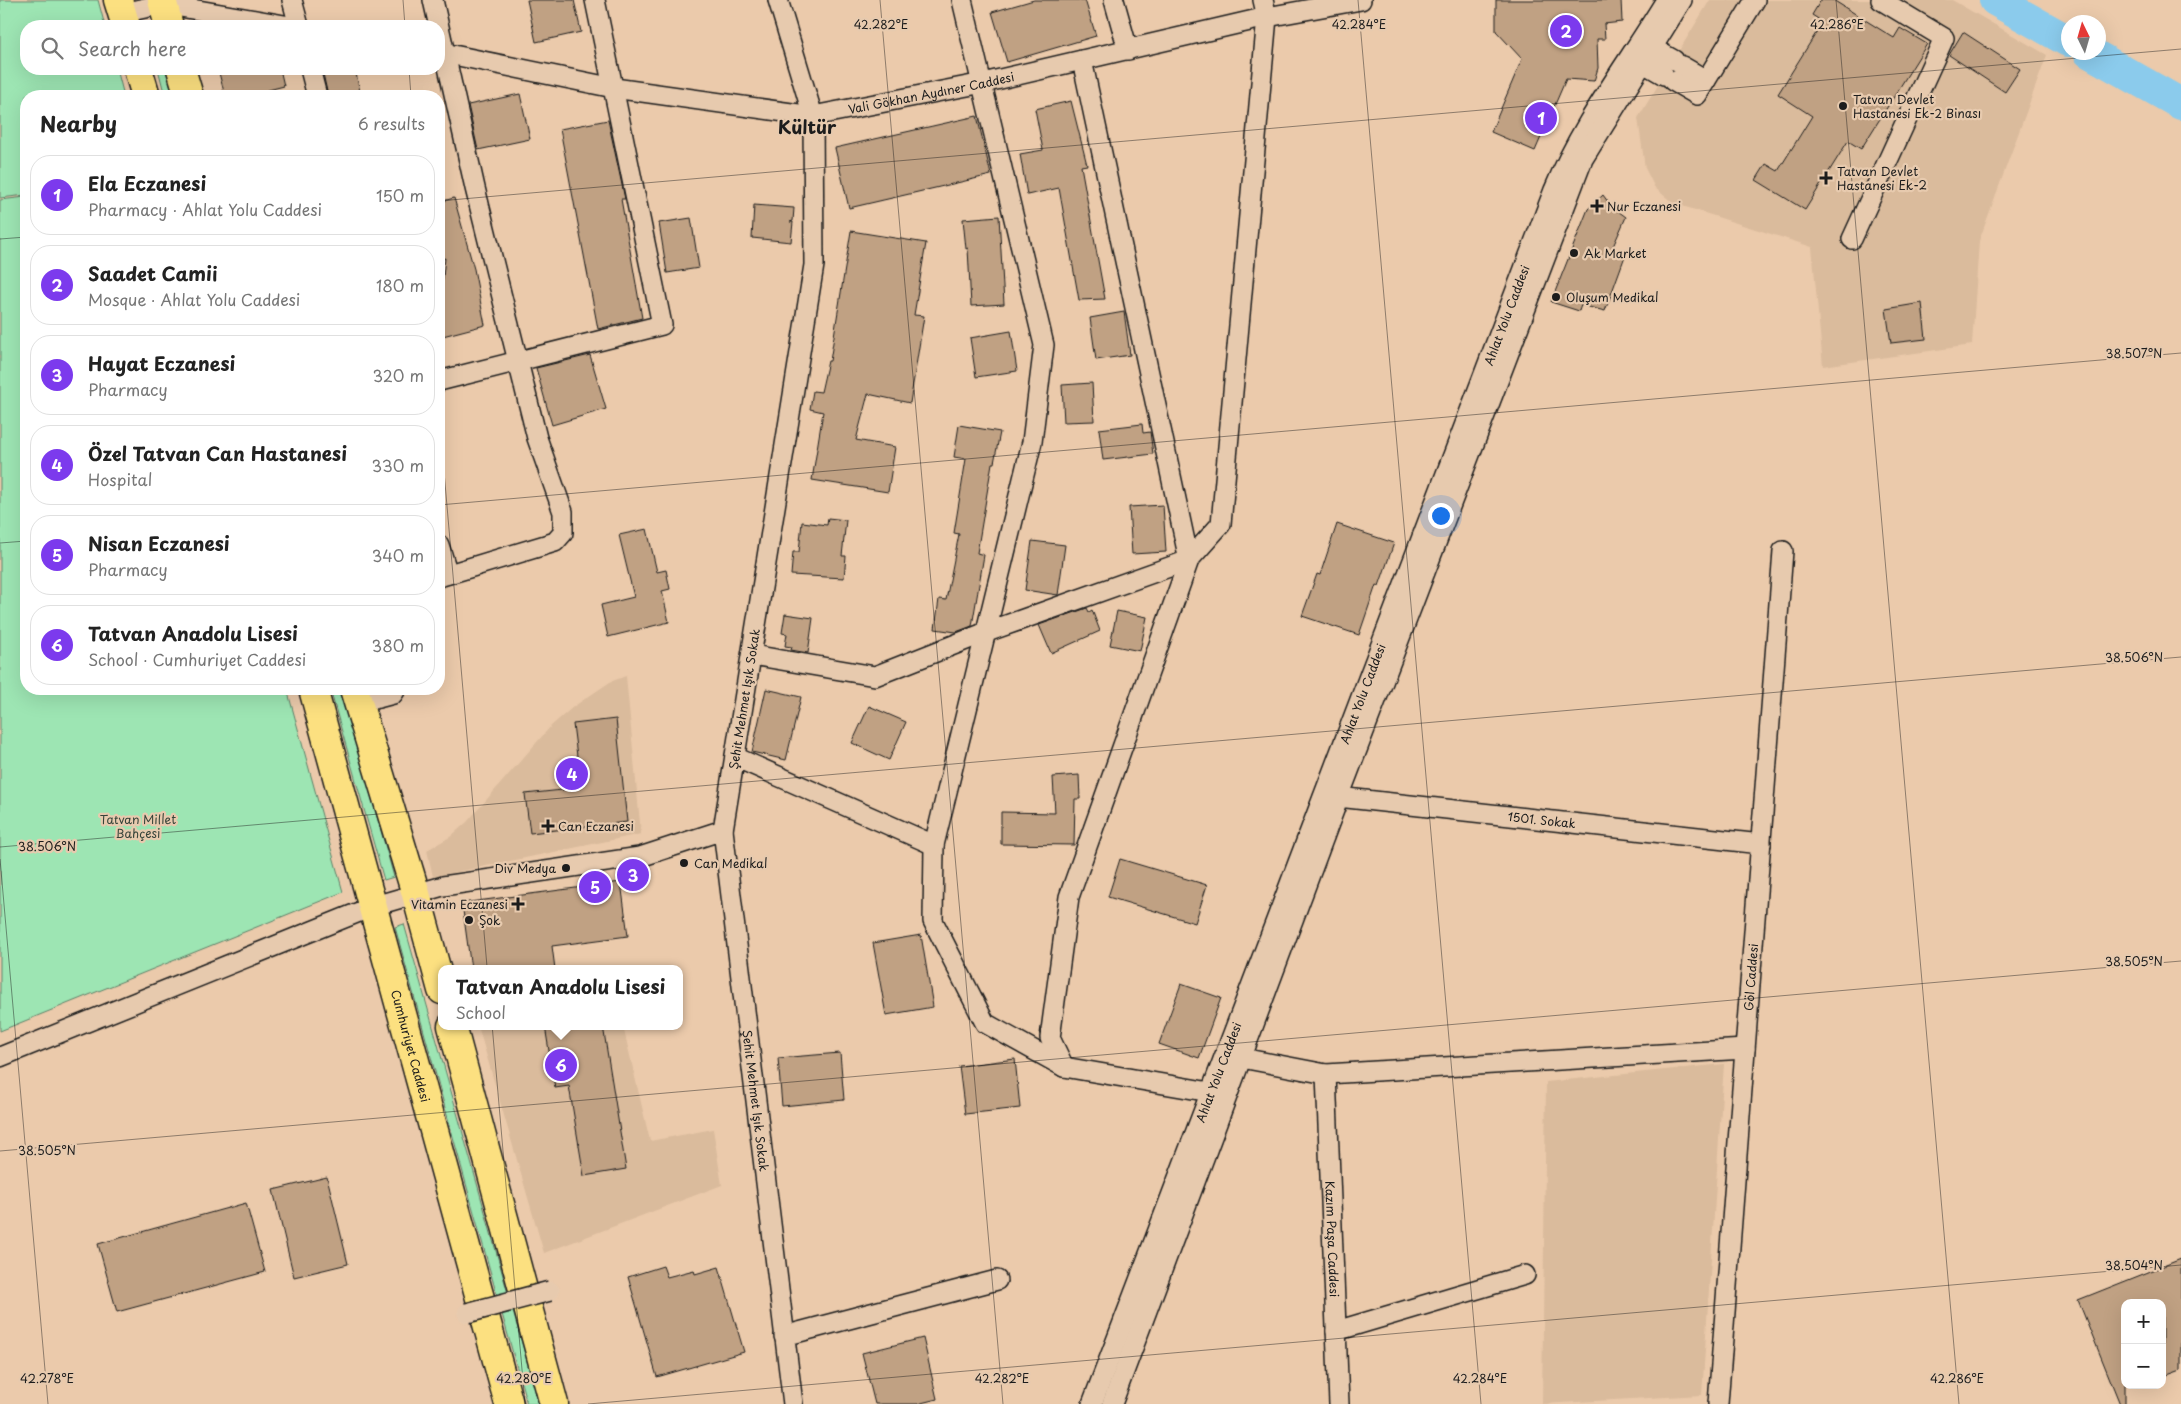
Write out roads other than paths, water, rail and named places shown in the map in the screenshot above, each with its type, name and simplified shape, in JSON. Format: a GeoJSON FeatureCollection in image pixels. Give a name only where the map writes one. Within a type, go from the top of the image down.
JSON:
{"type":"FeatureCollection","features":[{"type":"Feature","properties":{"kind":"highway"},"geometry":{"type":"LineString","coordinates":[[140,75],[144,90]]}},
{"type":"Feature","properties":{"kind":"highway"},"geometry":{"type":"LineString","coordinates":[[183,75],[187,90]]}},
{"type":"Feature","properties":{"kind":"highway","name":"Cumhuriyet Caddesi"},"geometry":{"type":"LineString","coordinates":[[315,695],[509,1404]]}},
{"type":"Feature","properties":{"kind":"highway"},"geometry":{"type":"LineString","coordinates":[[356,696],[416,894],[438,975]]}},
{"type":"Feature","properties":{"kind":"highway"},"geometry":{"type":"LineString","coordinates":[[453,1030],[554,1404]]}},
{"type":"Feature","properties":{"kind":"street"},"geometry":{"type":"LineString","coordinates":[[292,0],[297,20]]}},
{"type":"Feature","properties":{"kind":"street"},"geometry":{"type":"LineString","coordinates":[[434,0],[437,20]]}},
{"type":"Feature","properties":{"kind":"street"},"geometry":{"type":"LineString","coordinates":[[445,379],[662,325],[614,88],[594,0]]}},
{"type":"Feature","properties":{"kind":"street","name":"Şehit Mehmet Işık Sokak"},"geometry":{"type":"LineString","coordinates":[[778,0],[813,116],[814,265],[723,830],[793,1404]]}},
{"type":"Feature","properties":{"kind":"street"},"geometry":{"type":"LineString","coordinates":[[962,0],[1044,345],[1032,442],[984,633],[934,845],[933,921],[985,1023],[1064,1067],[1219,1093]]}},
{"type":"Feature","properties":{"kind":"street"},"geometry":{"type":"LineString","coordinates":[[1114,0],[1128,50]]}},
{"type":"Feature","properties":{"kind":"street","name":"Vali Gökhan Aydıner Caddesi"},"geometry":{"type":"LineString","coordinates":[[445,53],[614,88],[813,116],[983,83],[1128,50],[1265,9],[1361,0]]}},
{"type":"Feature","properties":{"kind":"street","name":"Ahlat Yolu Caddesi"},"geometry":{"type":"LineString","coordinates":[[1092,1404],[1219,1093],[1447,493],[1583,159],[1642,52],[1666,0]]}},
{"type":"Feature","properties":{"kind":"street","name":"Ahlat Yolu Caddesi"},"geometry":{"type":"LineString","coordinates":[[1642,52],[1682,0]]}},
{"type":"Feature","properties":{"kind":"street"},"geometry":{"type":"LineString","coordinates":[[1642,52],[1673,70],[1697,95],[1755,0]]}},
{"type":"Feature","properties":{"kind":"street"},"geometry":{"type":"LineString","coordinates":[[1852,239],[1944,38],[1882,0]]}},
{"type":"Feature","properties":{"kind":"street"},"geometry":{"type":"LineString","coordinates":[[1064,1067],[1050,1038],[1069,897],[1189,560],[1221,524],[1265,9]]}},
{"type":"Feature","properties":{"kind":"street"},"geometry":{"type":"LineString","coordinates":[[122,13],[165,10],[243,20]]}},
{"type":"Feature","properties":{"kind":"street"},"geometry":{"type":"LineString","coordinates":[[1082,60],[1189,560]]}},
{"type":"Feature","properties":{"kind":"street"},"geometry":{"type":"LineString","coordinates":[[445,64],[537,438],[563,512],[563,533],[555,542],[445,575]]}},
{"type":"Feature","properties":{"kind":"street"},"geometry":{"type":"LineString","coordinates":[[312,75],[315,90]]}},
{"type":"Feature","properties":{"kind":"street","name":"Göl Caddesi"},"geometry":{"type":"LineString","coordinates":[[1718,1404],[1783,551]]}},
{"type":"Feature","properties":{"kind":"street"},"geometry":{"type":"LineString","coordinates":[[752,655],[875,676],[984,633],[1189,560]]}},
{"type":"Feature","properties":{"kind":"street"},"geometry":{"type":"LineString","coordinates":[[356,696],[374,695]]}},
{"type":"Feature","properties":{"kind":"street"},"geometry":{"type":"LineString","coordinates":[[735,757],[934,845]]}},
{"type":"Feature","properties":{"kind":"street","name":"1501. Sokak"},"geometry":{"type":"LineString","coordinates":[[1331,796],[1760,844]]}},
{"type":"Feature","properties":{"kind":"street"},"geometry":{"type":"LineString","coordinates":[[0,1057],[374,906],[443,886],[640,856],[723,830]]}},
{"type":"Feature","properties":{"kind":"street"},"geometry":{"type":"LineString","coordinates":[[1233,1057],[1326,1074],[1745,1049]]}},
{"type":"Feature","properties":{"kind":"street","name":"Kazım Paşa Caddesi"},"geometry":{"type":"LineString","coordinates":[[1326,1074],[1339,1404]]}},
{"type":"Feature","properties":{"kind":"street","name":"Ahlat Yolu Caddesi"},"geometry":{"type":"LineString","coordinates":[[1112,1404],[1219,1093]]}},
{"type":"Feature","properties":{"kind":"street"},"geometry":{"type":"LineString","coordinates":[[1336,1331],[1525,1275]]}},
{"type":"Feature","properties":{"kind":"street"},"geometry":{"type":"LineString","coordinates":[[784,1336],[997,1280]]}},
{"type":"Feature","properties":{"kind":"street"},"geometry":{"type":"LineString","coordinates":[[467,1313],[550,1291]]}},
{"type":"Feature","properties":{"kind":"waterway"},"geometry":{"type":"LineString","coordinates":[[1995,0],[2061,37]]}},
{"type":"Feature","properties":{"kind":"waterway"},"geometry":{"type":"LineString","coordinates":[[2103,60],[2181,104]]}},
{"type":"Feature","properties":{"kind":"place","name":"Saadet Camii"},"geometry":{"type":"Point","coordinates":[1566,31]}},
{"type":"Feature","properties":{"kind":"place","name":"Tatvan Devlet Hastanesi Ek-2 Binası"},"geometry":{"type":"Point","coordinates":[1843,106]}},
{"type":"Feature","properties":{"kind":"place","name":"Ela Eczanesi"},"geometry":{"type":"Point","coordinates":[1541,118]}},
{"type":"Feature","properties":{"kind":"place","name":"Tatvan Devlet Hastanesi Ek-2"},"geometry":{"type":"Point","coordinates":[1826,178]}},
{"type":"Feature","properties":{"kind":"place","name":"Nur Eczanesi"},"geometry":{"type":"Point","coordinates":[1597,206]}},
{"type":"Feature","properties":{"kind":"place","name":"Ak Market"},"geometry":{"type":"Point","coordinates":[1574,253]}},
{"type":"Feature","properties":{"kind":"place","name":"Oluşum Medikal"},"geometry":{"type":"Point","coordinates":[1556,297]}},
{"type":"Feature","properties":{"kind":"place","name":"Özel Tatvan Can Hastanesi"},"geometry":{"type":"Point","coordinates":[572,774]}},
{"type":"Feature","properties":{"kind":"place","name":"Can Eczanesi"},"geometry":{"type":"Point","coordinates":[548,826]}},
{"type":"Feature","properties":{"kind":"place","name":"Can Medikal"},"geometry":{"type":"Point","coordinates":[684,863]}},
{"type":"Feature","properties":{"kind":"place","name":"Div Medya"},"geometry":{"type":"Point","coordinates":[566,868]}},
{"type":"Feature","properties":{"kind":"place","name":"Hayat Eczanesi"},"geometry":{"type":"Point","coordinates":[633,875]}},
{"type":"Feature","properties":{"kind":"place","name":"Nisan Eczanesi"},"geometry":{"type":"Point","coordinates":[595,887]}},
{"type":"Feature","properties":{"kind":"place","name":"Vitamin Eczanesi"},"geometry":{"type":"Point","coordinates":[518,904]}},
{"type":"Feature","properties":{"kind":"place","name":"Şok"},"geometry":{"type":"Point","coordinates":[469,920]}},
{"type":"Feature","properties":{"kind":"place","name":"Tatvan Anadolu Lisesi"},"geometry":{"type":"Point","coordinates":[561,1065]}},
{"type":"Feature","properties":{"kind":"district","name":"Kültür"},"geometry":{"type":"Point","coordinates":[807,126]}},
{"type":"Feature","properties":{"kind":"park label","name":"Tatvan Millet Bahçesi"},"geometry":{"type":"Point","coordinates":[138,826]}}]}
